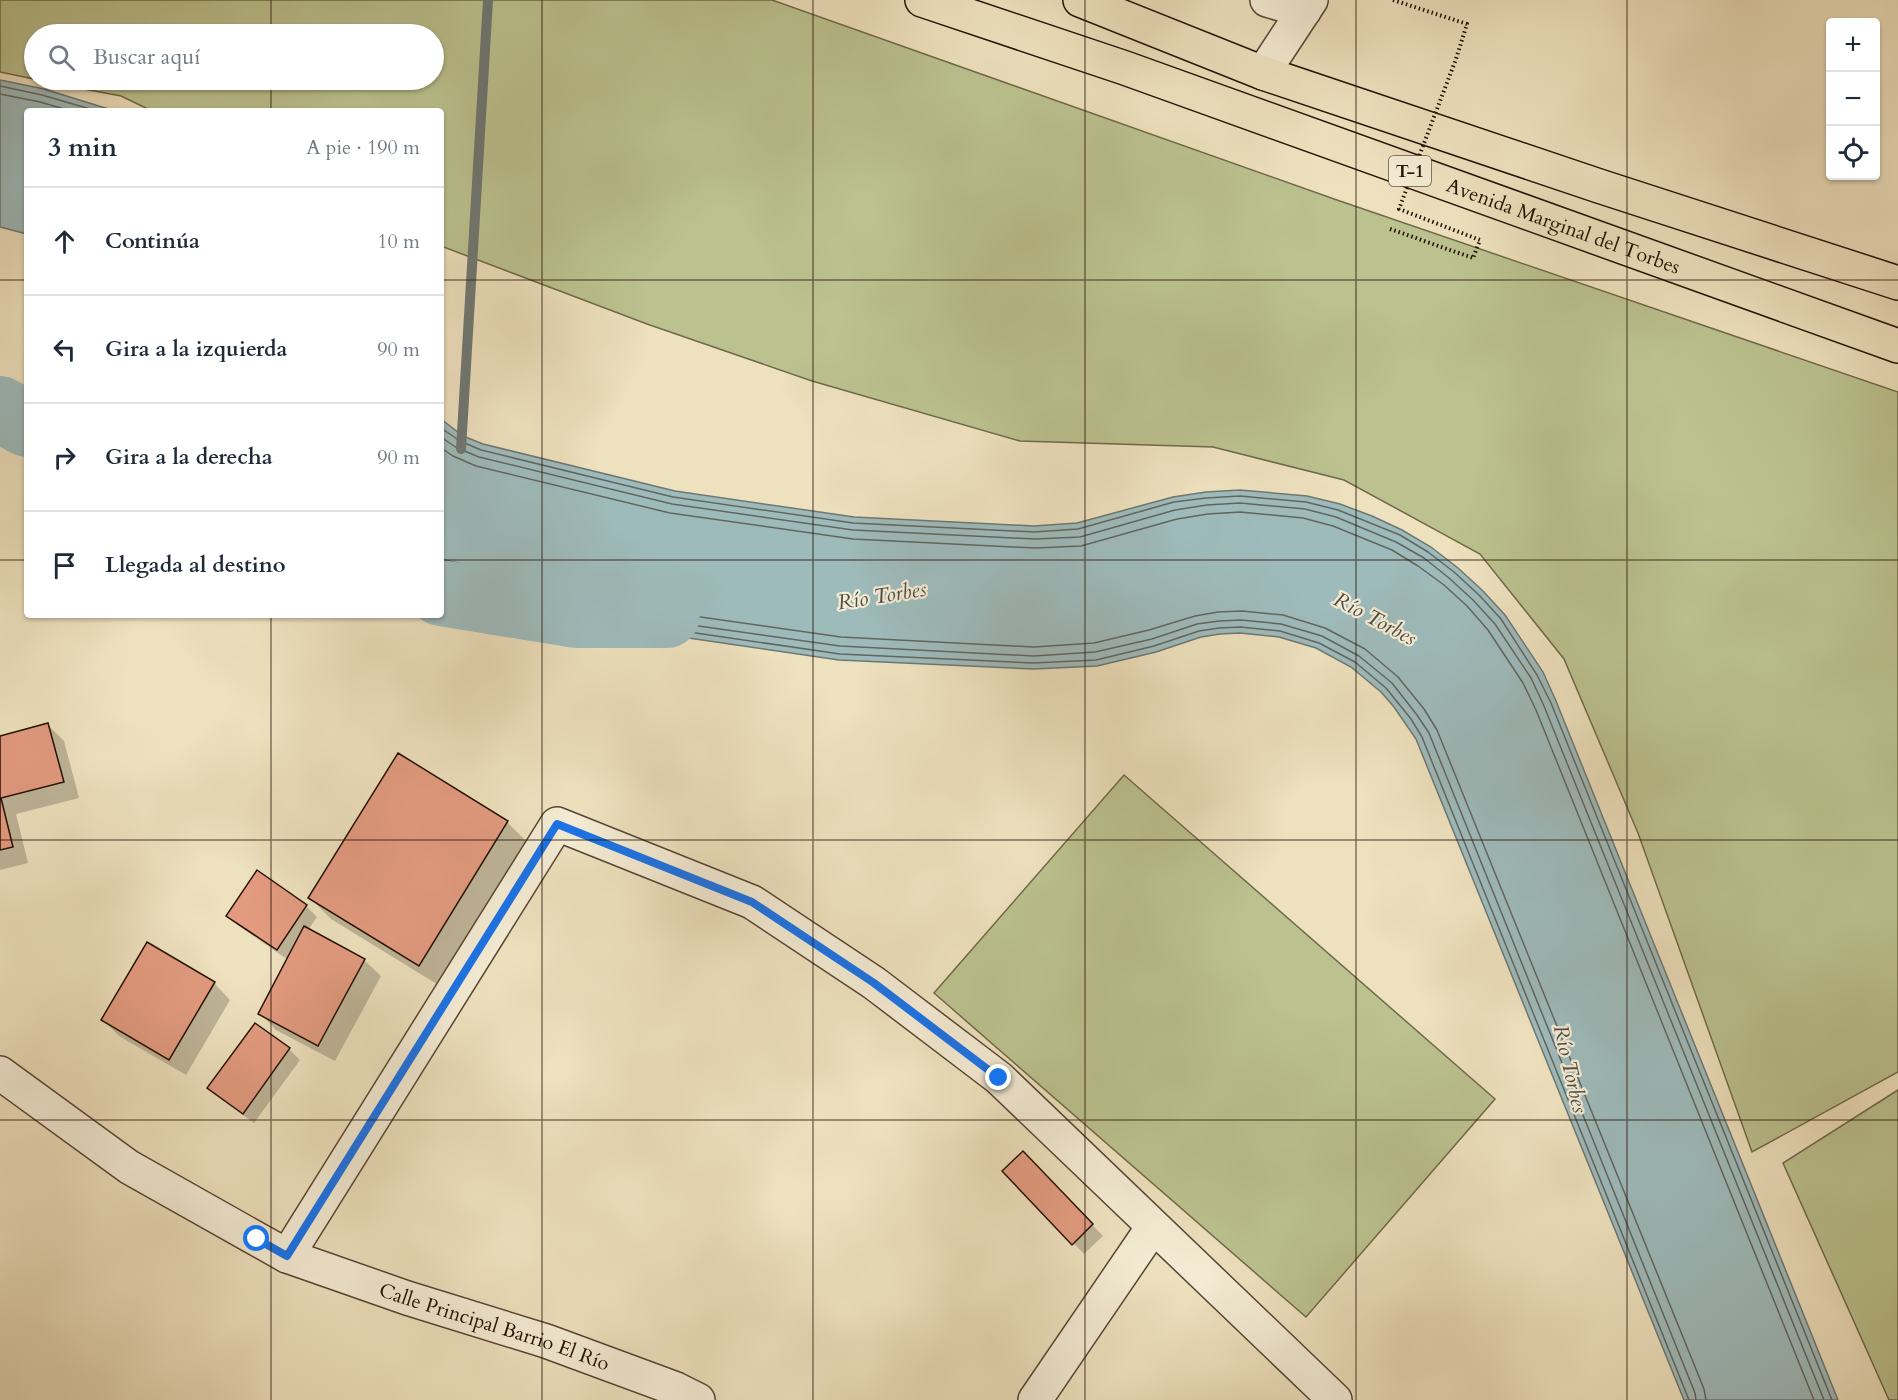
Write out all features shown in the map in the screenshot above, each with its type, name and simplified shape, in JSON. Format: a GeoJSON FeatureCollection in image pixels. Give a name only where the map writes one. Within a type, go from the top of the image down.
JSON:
{"type":"FeatureCollection","features":[{"type":"Feature","properties":{"kind":"highway","name":"Avenida Marginal del Torbes"},"geometry":{"type":"LineString","coordinates":[[922,0],[1125,68],[1898,346]]}},
{"type":"Feature","properties":{"kind":"highway","name":"T-1"},"geometry":{"type":"LineString","coordinates":[[1080,0],[1263,73],[1898,283]]}},
{"type":"Feature","properties":{"kind":"street"},"geometry":{"type":"LineString","coordinates":[[1263,73],[1307,5],[1267,0]]}},
{"type":"Feature","properties":{"kind":"street"},"geometry":{"type":"LineString","coordinates":[[287,1256],[557,824],[752,902],[874,983],[999,1078],[1335,1400]]}},
{"type":"Feature","properties":{"kind":"street","name":"Calle Principal Barrio El Río"},"geometry":{"type":"LineString","coordinates":[[0,1073],[129,1167],[287,1256],[407,1298],[546,1341],[676,1389],[698,1400]]}},
{"type":"Feature","properties":{"kind":"street"},"geometry":{"type":"LineString","coordinates":[[1035,1400],[1154,1227]]}},
{"type":"Feature","properties":{"kind":"path"},"geometry":{"type":"LineString","coordinates":[[1390,229],[1473,258],[1480,240],[1399,209],[1467,24],[1393,0]]}},
{"type":"Feature","properties":{"kind":"green space"},"geometry":{"type":"Polygon","coordinates":[[[0,0],[772,0],[1337,200],[1898,392],[1898,1072],[1752,1152],[1638,833],[1564,659],[1480,554],[1344,480],[1213,447],[1020,441],[812,381],[647,324],[444,247],[444,108],[146,108],[121,96],[89,90],[444,90],[444,24],[24,24],[24,77],[0,72],[0,0]]]}},
{"type":"Feature","properties":{"kind":"green space"},"geometry":{"type":"Polygon","coordinates":[[[1124,775],[1495,1099],[1306,1317],[934,993],[1124,775]]]}},
{"type":"Feature","properties":{"kind":"green space"},"geometry":{"type":"Polygon","coordinates":[[[1898,1090],[1898,1400],[1889,1400],[1783,1163],[1898,1090]]]}},
{"type":"Feature","properties":{"kind":"water"},"geometry":{"type":"Polygon","coordinates":[[[0,80],[24,85],[24,90],[47,90],[105,108],[24,108],[24,233],[0,227],[0,80]]]}},
{"type":"Feature","properties":{"kind":"water"},"geometry":{"type":"Polygon","coordinates":[[[444,421],[463,436],[483,444],[675,491],[854,517],[1034,526],[1077,523],[1173,497],[1240,490],[1307,496],[1340,504],[1402,530],[1431,547],[1458,568],[1505,615],[1543,672],[1838,1400],[1684,1400],[1416,739],[1381,692],[1351,667],[1316,648],[1279,637],[1240,633],[1201,637],[1156,652],[1097,666],[1034,669],[839,660],[647,632],[444,582],[444,421]]]}},
{"type":"Feature","properties":{"kind":"building"},"geometry":{"type":"Polygon","coordinates":[[[48,723],[64,782],[1,798],[13,847],[0,850],[0,736],[48,723]]]}},
{"type":"Feature","properties":{"kind":"building"},"geometry":{"type":"Polygon","coordinates":[[[398,753],[508,821],[419,966],[308,898],[398,753]]]}},
{"type":"Feature","properties":{"kind":"building"},"geometry":{"type":"Polygon","coordinates":[[[257,870],[307,905],[277,950],[226,916],[257,870]]]}},
{"type":"Feature","properties":{"kind":"building"},"geometry":{"type":"Polygon","coordinates":[[[304,926],[365,959],[318,1046],[258,1014],[304,926]]]}},
{"type":"Feature","properties":{"kind":"building"},"geometry":{"type":"Polygon","coordinates":[[[147,942],[215,982],[169,1060],[101,1020],[147,942]]]}},
{"type":"Feature","properties":{"kind":"building"},"geometry":{"type":"Polygon","coordinates":[[[255,1023],[290,1048],[243,1114],[207,1088],[255,1023]]]}},
{"type":"Feature","properties":{"kind":"building"},"geometry":{"type":"Polygon","coordinates":[[[1023,1151],[1093,1224],[1072,1245],[1002,1171],[1023,1151]]]}},
{"type":"Feature","properties":{"kind":"waterway"},"geometry":{"type":"LineString","coordinates":[[461,449],[488,0]]}},
{"type":"Feature","properties":{"kind":"waterway","name":"Río Torbes"},"geometry":{"type":"LineString","coordinates":[[0,409],[24,422]]}},
{"type":"Feature","properties":{"kind":"waterway"},"geometry":{"type":"LineString","coordinates":[[452,596],[454,572]]}},
{"type":"Feature","properties":{"kind":"waterway","name":"Río Torbes"},"geometry":{"type":"LineString","coordinates":[[444,593],[576,615],[667,615]]}},
{"type":"Feature","properties":{"kind":"route"},"geometry":{"type":"LineString","coordinates":[[257,1239],[287,1256],[557,824],[752,902],[874,983],[999,1078]]}}]}
